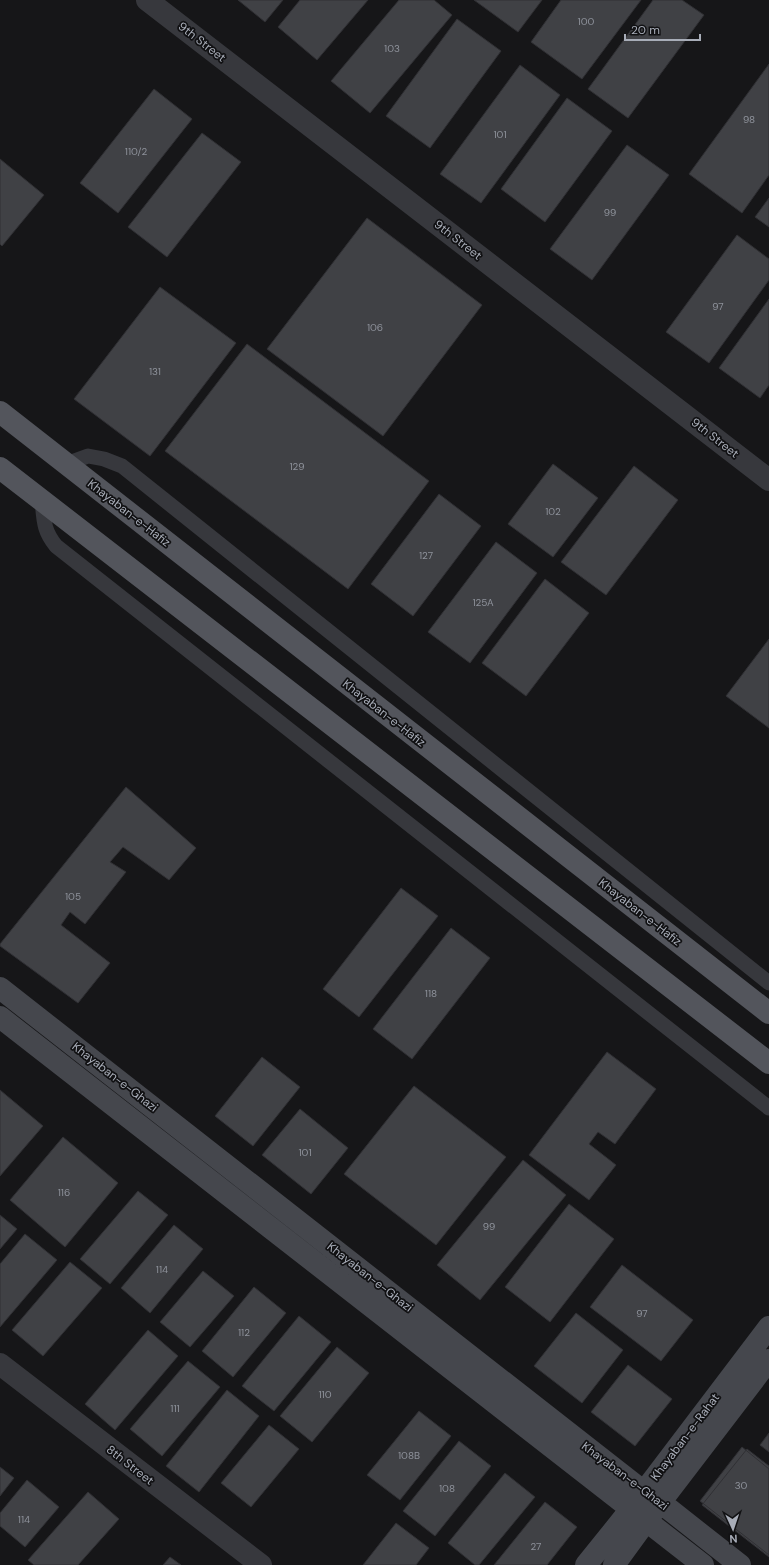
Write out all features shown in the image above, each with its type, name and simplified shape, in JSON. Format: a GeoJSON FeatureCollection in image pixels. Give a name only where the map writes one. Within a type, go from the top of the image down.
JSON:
{"type":"FeatureCollection","features":[{"type":"Feature","properties":{"kind":"main road","name":"Khayaban-e-Hafiz"},"geometry":{"type":"LineString","coordinates":[[0,412],[769,1013]]}},
{"type":"Feature","properties":{"kind":"main road"},"geometry":{"type":"LineString","coordinates":[[0,468],[769,1063]]}},
{"type":"Feature","properties":{"kind":"street","name":"9th Street"},"geometry":{"type":"LineString","coordinates":[[147,0],[769,480]]}},
{"type":"Feature","properties":{"kind":"street","name":"Khayaban-e-Ghazi"},"geometry":{"type":"LineString","coordinates":[[0,988],[740,1565]]}},
{"type":"Feature","properties":{"kind":"street","name":"Khayaban-e-Ghazi"},"geometry":{"type":"LineString","coordinates":[[0,1017],[702,1565]]}},
{"type":"Feature","properties":{"kind":"street","name":"Khayaban-e-Rahat"},"geometry":{"type":"LineString","coordinates":[[652,1497],[769,1327]]}},
{"type":"Feature","properties":{"kind":"street","name":"Khayaban-e-Rahat"},"geometry":{"type":"LineString","coordinates":[[586,1565],[638,1515],[769,1360]]}},
{"type":"Feature","properties":{"kind":"street","name":"8th Street"},"geometry":{"type":"LineString","coordinates":[[0,1364],[260,1565]]}},
{"type":"Feature","properties":{"kind":"street","name":"Khayaban-e-Rahat"},"geometry":{"type":"LineString","coordinates":[[614,1565],[638,1515]]}},
{"type":"Feature","properties":{"kind":"lane"},"geometry":{"type":"LineString","coordinates":[[66,464],[88,456],[104,459],[122,466],[769,983]]}},
{"type":"Feature","properties":{"kind":"lane"},"geometry":{"type":"LineString","coordinates":[[42,500],[45,530],[49,538],[56,546],[769,1108]]}},
{"type":"Feature","properties":{"kind":"building"},"geometry":{"type":"Polygon","coordinates":[[[238,0],[283,0],[265,22],[238,0]]]}},
{"type":"Feature","properties":{"kind":"building"},"geometry":{"type":"Polygon","coordinates":[[[300,0],[368,0],[317,60],[278,27],[300,0]]]}},
{"type":"Feature","properties":{"kind":"building"},"geometry":{"type":"Polygon","coordinates":[[[399,0],[434,0],[452,15],[370,113],[331,81],[399,0]]]}},
{"type":"Feature","properties":{"kind":"building"},"geometry":{"type":"Polygon","coordinates":[[[474,0],[542,0],[518,32],[474,0]]]}},
{"type":"Feature","properties":{"kind":"building"},"geometry":{"type":"Polygon","coordinates":[[[561,0],[641,0],[582,79],[531,42],[561,0]]]}},
{"type":"Feature","properties":{"kind":"building"},"geometry":{"type":"Polygon","coordinates":[[[653,0],[682,0],[704,15],[628,118],[588,89],[653,0]]]}},
{"type":"Feature","properties":{"kind":"building"},"geometry":{"type":"Polygon","coordinates":[[[457,19],[501,51],[430,148],[386,116],[457,19]]]}},
{"type":"Feature","properties":{"kind":"building"},"geometry":{"type":"Polygon","coordinates":[[[769,64],[769,175],[742,213],[689,174],[769,64]]]}},
{"type":"Feature","properties":{"kind":"building"},"geometry":{"type":"Polygon","coordinates":[[[520,65],[560,95],[481,203],[440,174],[520,65]]]}},
{"type":"Feature","properties":{"kind":"building"},"geometry":{"type":"Polygon","coordinates":[[[154,89],[192,119],[118,213],[80,183],[154,89]]]}},
{"type":"Feature","properties":{"kind":"building"},"geometry":{"type":"Polygon","coordinates":[[[567,98],[612,131],[545,222],[501,189],[567,98]]]}},
{"type":"Feature","properties":{"kind":"building"},"geometry":{"type":"Polygon","coordinates":[[[202,133],[241,162],[167,257],[128,227],[202,133]]]}},
{"type":"Feature","properties":{"kind":"building"},"geometry":{"type":"Polygon","coordinates":[[[627,145],[669,175],[592,280],[550,249],[627,145]]]}},
{"type":"Feature","properties":{"kind":"building"},"geometry":{"type":"Polygon","coordinates":[[[0,159],[44,195],[2,246],[0,244],[0,159]]]}},
{"type":"Feature","properties":{"kind":"building"},"geometry":{"type":"Polygon","coordinates":[[[769,198],[769,227],[755,217],[769,198]]]}},
{"type":"Feature","properties":{"kind":"building"},"geometry":{"type":"Polygon","coordinates":[[[367,218],[482,305],[383,436],[267,349],[367,218]]]}},
{"type":"Feature","properties":{"kind":"building"},"geometry":{"type":"Polygon","coordinates":[[[737,235],[769,259],[769,280],[709,363],[666,332],[737,235]]]}},
{"type":"Feature","properties":{"kind":"building"},"geometry":{"type":"Polygon","coordinates":[[[160,287],[236,343],[150,456],[74,399],[160,287]]]}},
{"type":"Feature","properties":{"kind":"building"},"geometry":{"type":"Polygon","coordinates":[[[769,299],[769,385],[760,398],[719,368],[769,299]]]}},
{"type":"Feature","properties":{"kind":"building"},"geometry":{"type":"Polygon","coordinates":[[[247,344],[429,481],[348,589],[165,451],[247,344]]]}},
{"type":"Feature","properties":{"kind":"building"},"geometry":{"type":"Polygon","coordinates":[[[553,464],[598,498],[553,557],[508,524],[553,464]]]}},
{"type":"Feature","properties":{"kind":"building"},"geometry":{"type":"Polygon","coordinates":[[[634,466],[678,500],[606,595],[561,562],[634,466]]]}},
{"type":"Feature","properties":{"kind":"building"},"geometry":{"type":"Polygon","coordinates":[[[439,494],[481,526],[413,616],[371,584],[439,494]]]}},
{"type":"Feature","properties":{"kind":"building"},"geometry":{"type":"Polygon","coordinates":[[[496,542],[537,573],[470,663],[428,632],[496,542]]]}},
{"type":"Feature","properties":{"kind":"building"},"geometry":{"type":"Polygon","coordinates":[[[545,579],[589,613],[526,696],[482,663],[545,579]]]}},
{"type":"Feature","properties":{"kind":"building"},"geometry":{"type":"Polygon","coordinates":[[[769,639],[769,728],[726,696],[769,639]]]}},
{"type":"Feature","properties":{"kind":"building"},"geometry":{"type":"Polygon","coordinates":[[[126,787],[196,848],[169,880],[123,847],[110,862],[126,872],[85,924],[70,912],[61,925],[110,963],[78,1003],[0,946],[0,944],[126,787]]]}},
{"type":"Feature","properties":{"kind":"building"},"geometry":{"type":"Polygon","coordinates":[[[401,888],[438,916],[359,1017],[323,989],[401,888]]]}},
{"type":"Feature","properties":{"kind":"building"},"geometry":{"type":"Polygon","coordinates":[[[451,928],[490,958],[412,1059],[373,1029],[451,928]]]}},
{"type":"Feature","properties":{"kind":"building"},"geometry":{"type":"Polygon","coordinates":[[[607,1052],[656,1089],[615,1144],[598,1132],[589,1144],[616,1165],[589,1200],[529,1155],[607,1052]]]}},
{"type":"Feature","properties":{"kind":"building"},"geometry":{"type":"Polygon","coordinates":[[[262,1057],[300,1087],[253,1146],[215,1116],[262,1057]]]}},
{"type":"Feature","properties":{"kind":"building"},"geometry":{"type":"Polygon","coordinates":[[[414,1086],[506,1157],[436,1245],[344,1174],[414,1086]]]}},
{"type":"Feature","properties":{"kind":"building"},"geometry":{"type":"Polygon","coordinates":[[[0,1090],[43,1126],[0,1176],[0,1090]]]}},
{"type":"Feature","properties":{"kind":"building"},"geometry":{"type":"Polygon","coordinates":[[[300,1109],[348,1148],[311,1194],[262,1155],[300,1109]]]}},
{"type":"Feature","properties":{"kind":"building"},"geometry":{"type":"Polygon","coordinates":[[[63,1137],[118,1183],[65,1247],[10,1200],[63,1137]]]}},
{"type":"Feature","properties":{"kind":"building"},"geometry":{"type":"Polygon","coordinates":[[[523,1160],[566,1195],[480,1300],[437,1265],[523,1160]]]}},
{"type":"Feature","properties":{"kind":"building"},"geometry":{"type":"Polygon","coordinates":[[[138,1191],[168,1215],[110,1284],[80,1259],[138,1191]]]}},
{"type":"Feature","properties":{"kind":"building"},"geometry":{"type":"Polygon","coordinates":[[[569,1204],[614,1239],[550,1322],[505,1287],[569,1204]]]}},
{"type":"Feature","properties":{"kind":"building"},"geometry":{"type":"Polygon","coordinates":[[[0,1215],[17,1229],[0,1249],[0,1215]]]}},
{"type":"Feature","properties":{"kind":"building"},"geometry":{"type":"Polygon","coordinates":[[[174,1225],[203,1249],[150,1313],[121,1288],[174,1225]]]}},
{"type":"Feature","properties":{"kind":"building"},"geometry":{"type":"Polygon","coordinates":[[[25,1234],[57,1260],[0,1327],[0,1264],[25,1234]]]}},
{"type":"Feature","properties":{"kind":"building"},"geometry":{"type":"Polygon","coordinates":[[[70,1262],[102,1288],[43,1356],[12,1330],[70,1262]]]}},
{"type":"Feature","properties":{"kind":"building"},"geometry":{"type":"Polygon","coordinates":[[[622,1265],[693,1320],[661,1361],[590,1307],[622,1265]]]}},
{"type":"Feature","properties":{"kind":"building"},"geometry":{"type":"Polygon","coordinates":[[[203,1271],[234,1296],[190,1347],[160,1322],[203,1271]]]}},
{"type":"Feature","properties":{"kind":"building"},"geometry":{"type":"Polygon","coordinates":[[[254,1287],[286,1313],[233,1377],[202,1351],[254,1287]]]}},
{"type":"Feature","properties":{"kind":"building"},"geometry":{"type":"Polygon","coordinates":[[[576,1313],[623,1350],[582,1403],[534,1366],[576,1313]]]}},
{"type":"Feature","properties":{"kind":"building"},"geometry":{"type":"Polygon","coordinates":[[[299,1316],[331,1342],[274,1411],[242,1386],[299,1316]]]}},
{"type":"Feature","properties":{"kind":"building"},"geometry":{"type":"Polygon","coordinates":[[[148,1330],[178,1356],[115,1430],[85,1404],[148,1330]]]}},
{"type":"Feature","properties":{"kind":"building"},"geometry":{"type":"Polygon","coordinates":[[[337,1347],[369,1373],[312,1442],[280,1416],[337,1347]]]}},
{"type":"Feature","properties":{"kind":"building"},"geometry":{"type":"Polygon","coordinates":[[[188,1361],[220,1387],[162,1456],[130,1429],[188,1361]]]}},
{"type":"Feature","properties":{"kind":"building"},"geometry":{"type":"Polygon","coordinates":[[[628,1365],[672,1399],[635,1446],[591,1412],[628,1365]]]}},
{"type":"Feature","properties":{"kind":"building"},"geometry":{"type":"Polygon","coordinates":[[[227,1390],[259,1416],[199,1492],[166,1466],[227,1390]]]}},
{"type":"Feature","properties":{"kind":"building"},"geometry":{"type":"Polygon","coordinates":[[[419,1411],[451,1436],[400,1500],[367,1475],[419,1411]]]}},
{"type":"Feature","properties":{"kind":"building"},"geometry":{"type":"Polygon","coordinates":[[[269,1425],[299,1449],[251,1507],[221,1483],[269,1425]]]}},
{"type":"Feature","properties":{"kind":"building"},"geometry":{"type":"Polygon","coordinates":[[[769,1433],[769,1452],[760,1445],[769,1433]]]}},
{"type":"Feature","properties":{"kind":"building"},"geometry":{"type":"Polygon","coordinates":[[[459,1441],[491,1466],[435,1536],[403,1511],[459,1441]]]}},
{"type":"Feature","properties":{"kind":"building"},"geometry":{"type":"Polygon","coordinates":[[[742,1447],[769,1469],[769,1555],[700,1501],[742,1447]]]}},
{"type":"Feature","properties":{"kind":"building"},"geometry":{"type":"Polygon","coordinates":[[[747,1449],[769,1466],[769,1557],[702,1505],[747,1449]]]}},
{"type":"Feature","properties":{"kind":"building"},"geometry":{"type":"Polygon","coordinates":[[[0,1467],[14,1478],[0,1496],[0,1467]]]}},
{"type":"Feature","properties":{"kind":"building"},"geometry":{"type":"Polygon","coordinates":[[[505,1473],[535,1497],[479,1565],[475,1565],[448,1543],[505,1473]]]}},
{"type":"Feature","properties":{"kind":"building"},"geometry":{"type":"Polygon","coordinates":[[[27,1480],[59,1507],[25,1547],[0,1526],[0,1513],[27,1480]]]}},
{"type":"Feature","properties":{"kind":"building"},"geometry":{"type":"Polygon","coordinates":[[[88,1492],[119,1519],[78,1565],[34,1565],[28,1560],[88,1492]]]}},
{"type":"Feature","properties":{"kind":"building"},"geometry":{"type":"Polygon","coordinates":[[[545,1502],[577,1527],[547,1565],[494,1565],[545,1502]]]}},
{"type":"Feature","properties":{"kind":"building"},"geometry":{"type":"Polygon","coordinates":[[[396,1523],[429,1548],[416,1565],[363,1565],[396,1523]]]}},
{"type":"Feature","properties":{"kind":"building"},"geometry":{"type":"Polygon","coordinates":[[[170,1557],[181,1565],[163,1565],[170,1557]]]}}]}
